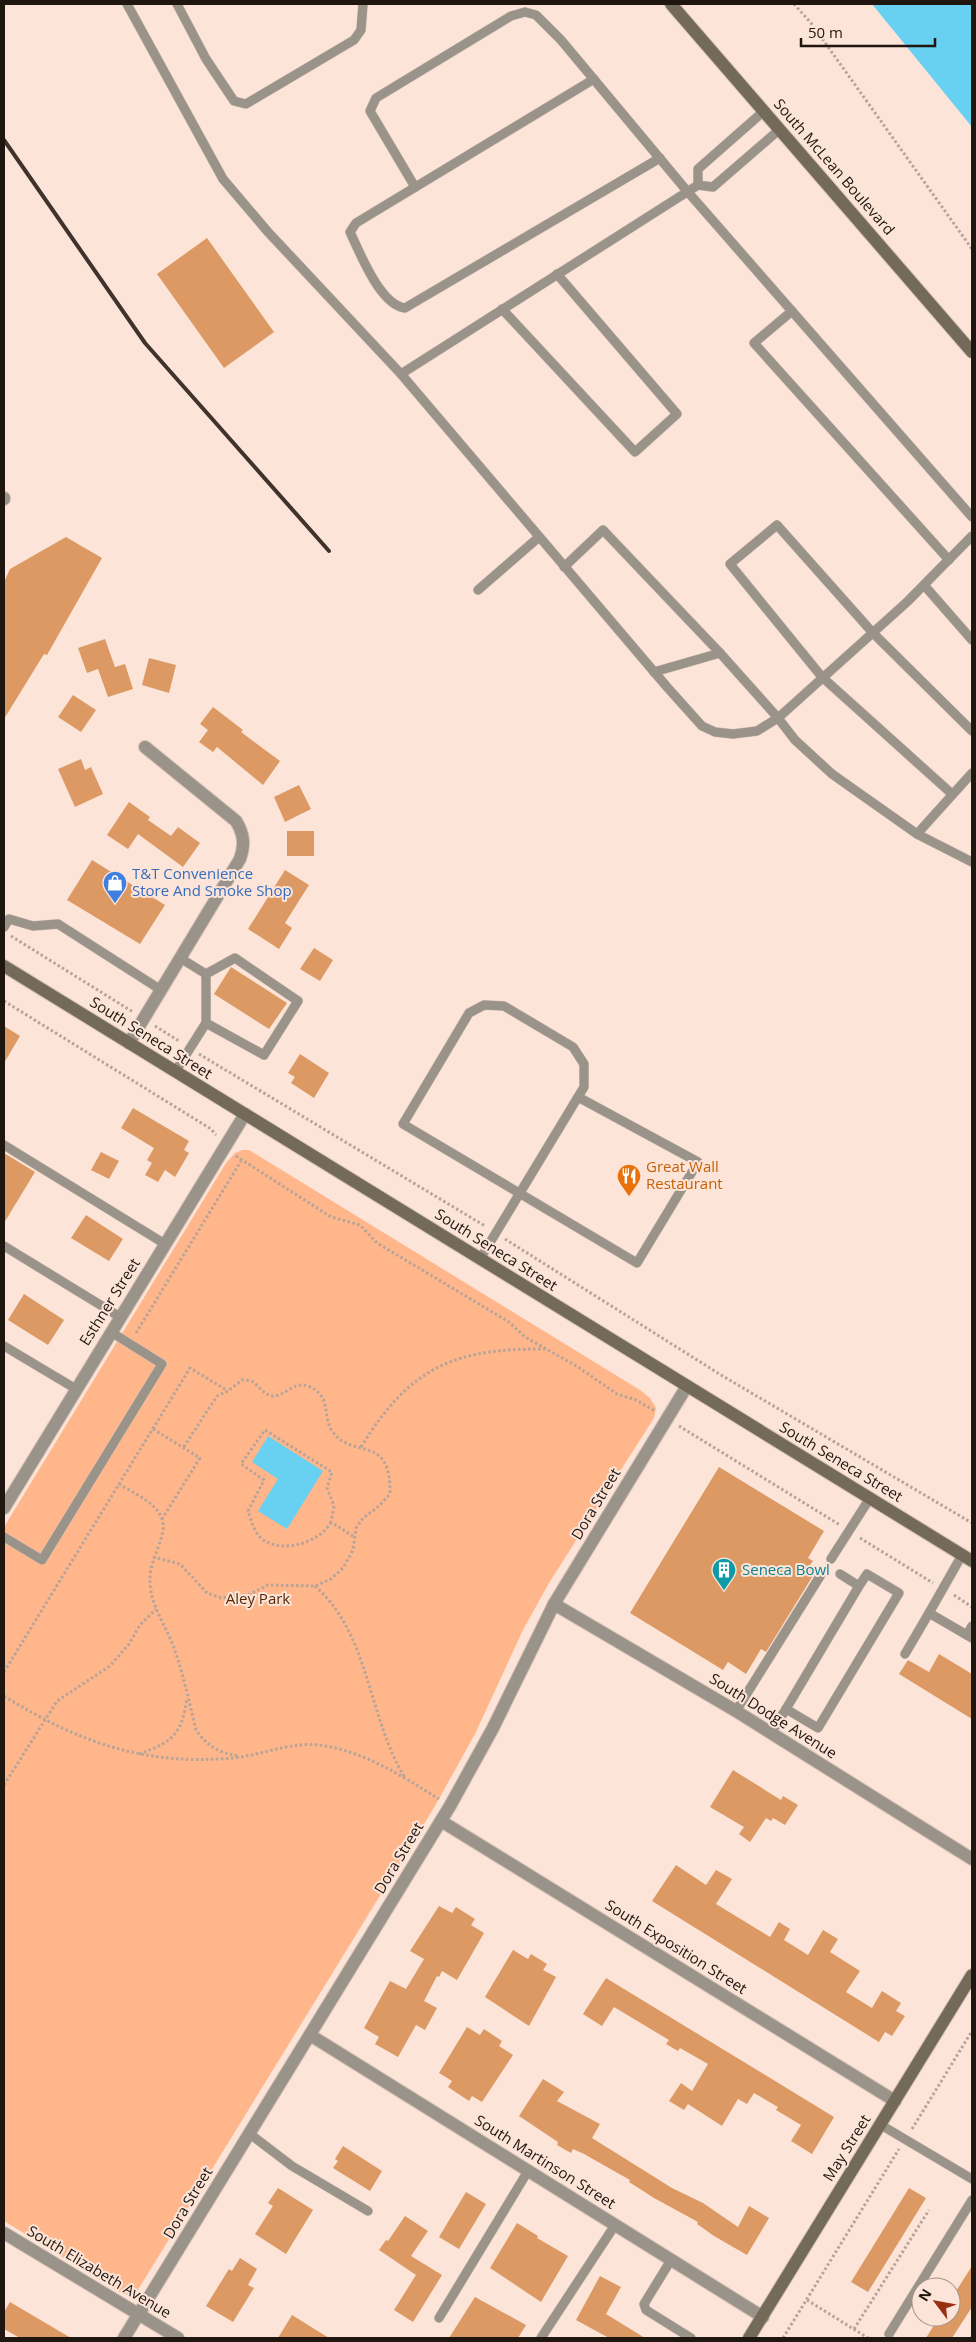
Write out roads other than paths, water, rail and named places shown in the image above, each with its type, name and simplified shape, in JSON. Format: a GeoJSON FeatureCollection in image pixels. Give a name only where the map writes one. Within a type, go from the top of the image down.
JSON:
{"type":"FeatureCollection","features":[{"type":"Feature","properties":{"kind":"street","name":"South McLean Boulevard"},"geometry":{"type":"LineString","coordinates":[[671,4],[972,352]]}},
{"type":"Feature","properties":{"kind":"street"},"geometry":{"type":"LineString","coordinates":[[129,1043],[240,859],[244,839],[236,822],[145,747]]}},
{"type":"Feature","properties":{"kind":"street","name":"South Seneca Street"},"geometry":{"type":"LineString","coordinates":[[4,966],[967,1558]]}},
{"type":"Feature","properties":{"kind":"street","name":"Esthner Street"},"geometry":{"type":"LineString","coordinates":[[4,1508],[245,1114]]}},
{"type":"Feature","properties":{"kind":"street","name":"Dora Street"},"geometry":{"type":"LineString","coordinates":[[124,2338],[450,1806],[494,1728],[554,1604],[687,1386]]}},
{"type":"Feature","properties":{"kind":"street","name":"South Dodge Avenue"},"geometry":{"type":"LineString","coordinates":[[554,1604],[736,1711],[972,1859]]}},
{"type":"Feature","properties":{"kind":"street","name":"South Exposition Street"},"geometry":{"type":"LineString","coordinates":[[441,1821],[895,2101]]}},
{"type":"Feature","properties":{"kind":"street","name":"May Street"},"geometry":{"type":"LineString","coordinates":[[749,2338],[972,1975]]}},
{"type":"Feature","properties":{"kind":"street","name":"South Martinson Street"},"geometry":{"type":"LineString","coordinates":[[310,2035],[763,2317]]}},
{"type":"Feature","properties":{"kind":"street","name":"South Elizabeth Avenue"},"geometry":{"type":"LineString","coordinates":[[4,2233],[178,2338]]}},
{"type":"Feature","properties":{"kind":"lane"},"geometry":{"type":"LineString","coordinates":[[126,4],[224,179],[268,232],[401,374],[564,567],[702,726],[714,732],[733,734],[757,731],[778,718],[924,585],[972,536]]}},
{"type":"Feature","properties":{"kind":"lane"},"geometry":{"type":"LineString","coordinates":[[177,4],[206,59],[234,102],[239,104],[246,104],[354,40],[361,30],[363,4]]}},
{"type":"Feature","properties":{"kind":"lane"},"geometry":{"type":"LineString","coordinates":[[415,187],[370,111],[376,98],[511,16],[525,12],[536,15],[561,40],[687,191],[972,517]]}},
{"type":"Feature","properties":{"kind":"lane"},"geometry":{"type":"LineString","coordinates":[[594,79],[356,223],[350,232],[370,275],[394,304],[405,308],[660,158]]}},
{"type":"Feature","properties":{"kind":"lane"},"geometry":{"type":"LineString","coordinates":[[698,185],[698,170],[764,111]]}},
{"type":"Feature","properties":{"kind":"lane"},"geometry":{"type":"LineString","coordinates":[[401,374],[687,191],[698,185],[713,187],[780,130]]}},
{"type":"Feature","properties":{"kind":"lane"},"geometry":{"type":"LineString","coordinates":[[502,309],[635,452],[678,414],[557,274]]}},
{"type":"Feature","properties":{"kind":"lane"},"geometry":{"type":"LineString","coordinates":[[792,311],[754,343],[949,560]]}},
{"type":"Feature","properties":{"kind":"lane"},"geometry":{"type":"LineString","coordinates":[[952,794],[822,677],[730,564],[776,525],[872,633],[972,730]]}},
{"type":"Feature","properties":{"kind":"lane"},"geometry":{"type":"LineString","coordinates":[[564,567],[603,530],[720,653],[795,740],[832,774],[917,834],[972,862]]}},
{"type":"Feature","properties":{"kind":"lane"},"geometry":{"type":"LineString","coordinates":[[478,590],[539,537]]}},
{"type":"Feature","properties":{"kind":"lane"},"geometry":{"type":"LineString","coordinates":[[924,585],[972,640]]}},
{"type":"Feature","properties":{"kind":"lane"},"geometry":{"type":"LineString","coordinates":[[654,672],[720,653]]}},
{"type":"Feature","properties":{"kind":"lane"},"geometry":{"type":"LineString","coordinates":[[917,834],[952,794],[972,775]]}},
{"type":"Feature","properties":{"kind":"lane"},"geometry":{"type":"LineString","coordinates":[[4,927],[9,919],[33,926],[58,924],[161,990]]}},
{"type":"Feature","properties":{"kind":"lane"},"geometry":{"type":"LineString","coordinates":[[180,958],[206,974]]}},
{"type":"Feature","properties":{"kind":"lane"},"geometry":{"type":"LineString","coordinates":[[206,974],[235,958],[298,1001],[264,1055],[206,1023]]}},
{"type":"Feature","properties":{"kind":"lane"},"geometry":{"type":"LineString","coordinates":[[175,1072],[206,1023],[206,974]]}},
{"type":"Feature","properties":{"kind":"lane"},"geometry":{"type":"LineString","coordinates":[[480,1259],[520,1194],[578,1097],[584,1087],[584,1064],[573,1047],[504,1006],[484,1005],[469,1013],[403,1124],[520,1194],[637,1263],[698,1162],[578,1097]]}},
{"type":"Feature","properties":{"kind":"lane"},"geometry":{"type":"LineString","coordinates":[[4,1145],[165,1244]]}},
{"type":"Feature","properties":{"kind":"lane"},"geometry":{"type":"LineString","coordinates":[[4,1246],[120,1317]]}},
{"type":"Feature","properties":{"kind":"lane"},"geometry":{"type":"LineString","coordinates":[[4,1537],[42,1560],[162,1364],[111,1332]]}},
{"type":"Feature","properties":{"kind":"lane"},"geometry":{"type":"LineString","coordinates":[[4,1346],[76,1389]]}},
{"type":"Feature","properties":{"kind":"lane"},"geometry":{"type":"LineString","coordinates":[[831,1559],[870,1498]]}},
{"type":"Feature","properties":{"kind":"lane"},"geometry":{"type":"LineString","coordinates":[[905,1654],[943,1588],[967,1558]]}},
{"type":"Feature","properties":{"kind":"lane"},"geometry":{"type":"LineString","coordinates":[[736,1711],[822,1574]]}},
{"type":"Feature","properties":{"kind":"lane"},"geometry":{"type":"LineString","coordinates":[[840,1574],[859,1586]]}},
{"type":"Feature","properties":{"kind":"lane"},"geometry":{"type":"LineString","coordinates":[[771,1733],[867,1574],[899,1593],[818,1728],[786,1709]]}},
{"type":"Feature","properties":{"kind":"lane"},"geometry":{"type":"LineString","coordinates":[[929,1613],[970,1636],[972,1626]]}},
{"type":"Feature","properties":{"kind":"lane"},"geometry":{"type":"LineString","coordinates":[[880,2125],[972,2179]]}},
{"type":"Feature","properties":{"kind":"lane"},"geometry":{"type":"LineString","coordinates":[[250,2134],[292,2166],[368,2211]]}},
{"type":"Feature","properties":{"kind":"lane"},"geometry":{"type":"LineString","coordinates":[[439,2318],[528,2171]]}},
{"type":"Feature","properties":{"kind":"lane"},"geometry":{"type":"LineString","coordinates":[[889,2334],[972,2200]]}},
{"type":"Feature","properties":{"kind":"lane"},"geometry":{"type":"LineString","coordinates":[[541,2338],[615,2225]]}},
{"type":"Feature","properties":{"kind":"lane"},"geometry":{"type":"LineString","coordinates":[[671,2260],[644,2304],[646,2310],[691,2338]]}},
{"type":"Feature","properties":{"kind":"water"},"geometry":{"type":"Polygon","coordinates":[[[872,4],[972,4],[972,127],[872,4]]]}},
{"type":"Feature","properties":{"kind":"water"},"geometry":{"type":"Polygon","coordinates":[[[268,1436],[323,1471],[287,1529],[258,1511],[278,1479],[252,1462],[268,1436]]]}},
{"type":"Feature","properties":{"kind":"railway"},"geometry":{"type":"LineString","coordinates":[[4,140],[145,343],[329,551]]}},
{"type":"Feature","properties":{"kind":"place","name":"T&T Convenience Store And Smoke Shop"},"geometry":{"type":"Point","coordinates":[115,904]}},
{"type":"Feature","properties":{"kind":"place","name":"Great Wall Restaurant"},"geometry":{"type":"Point","coordinates":[629,1197]}},
{"type":"Feature","properties":{"kind":"place","name":"Seneca Bowl"},"geometry":{"type":"Point","coordinates":[724,1591]}},
{"type":"Feature","properties":{"kind":"park label","name":"Aley Park"},"geometry":{"type":"Point","coordinates":[258,1599]}}]}
